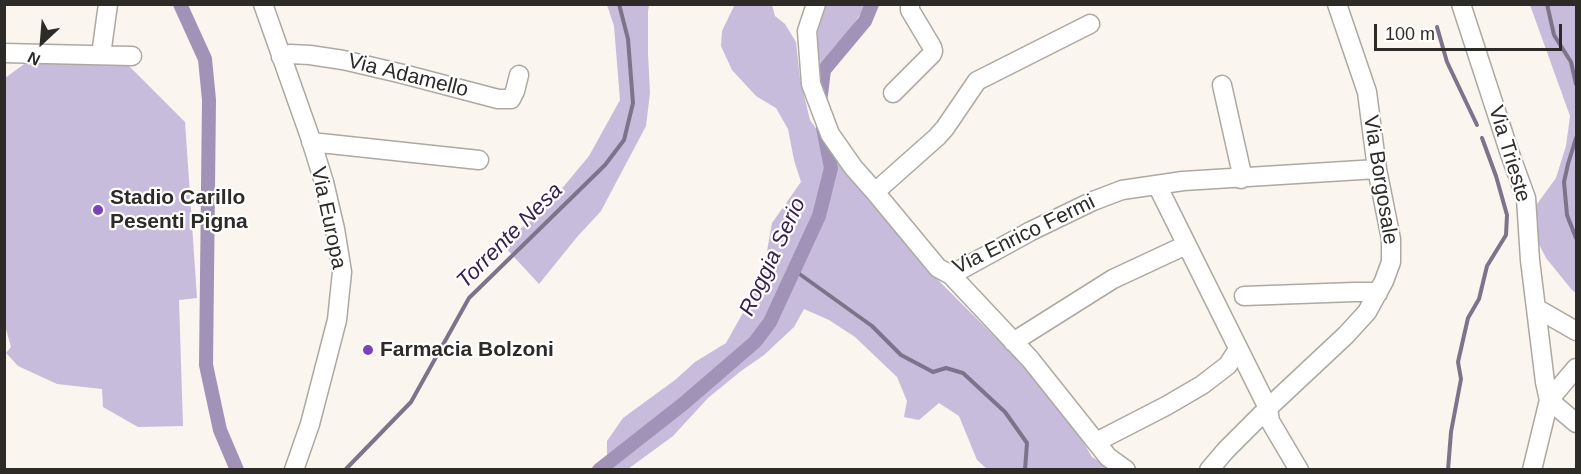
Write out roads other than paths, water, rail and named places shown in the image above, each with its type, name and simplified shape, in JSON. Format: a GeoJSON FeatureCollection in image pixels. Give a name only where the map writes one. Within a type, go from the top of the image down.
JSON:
{"type":"FeatureCollection","features":[{"type":"Feature","properties":{"kind":"street"},"geometry":{"type":"LineString","coordinates":[[101,55],[108,4]]}},
{"type":"Feature","properties":{"kind":"street","name":"Via Europa"},"geometry":{"type":"LineString","coordinates":[[263,4],[324,182],[342,272],[337,321],[310,424],[294,470]]}},
{"type":"Feature","properties":{"kind":"street","name":"Via Enrico Fermi"},"geometry":{"type":"LineString","coordinates":[[816,4],[807,31],[812,84],[830,134],[853,167],[938,268],[951,275],[1031,231],[1093,201],[1122,190],[1184,181],[1377,170]]}},
{"type":"Feature","properties":{"kind":"street"},"geometry":{"type":"LineString","coordinates":[[893,93],[933,51],[909,8],[910,4]]}},
{"type":"Feature","properties":{"kind":"street","name":"Via Borgosale"},"geometry":{"type":"LineString","coordinates":[[1209,469],[1367,312],[1384,281],[1391,261],[1391,239],[1377,170],[1366,92],[1337,4]]}},
{"type":"Feature","properties":{"kind":"street","name":"Via Trieste"},"geometry":{"type":"LineString","coordinates":[[1461,4],[1526,198],[1530,260],[1549,400]]}},
{"type":"Feature","properties":{"kind":"street"},"geometry":{"type":"LineString","coordinates":[[875,192],[937,137],[977,81],[1090,24]]}},
{"type":"Feature","properties":{"kind":"street"},"geometry":{"type":"LineString","coordinates":[[4,52],[132,56]]}},
{"type":"Feature","properties":{"kind":"street","name":"Via Adamello"},"geometry":{"type":"LineString","coordinates":[[280,57],[290,54],[343,60],[498,99],[511,99],[519,75]]}},
{"type":"Feature","properties":{"kind":"street"},"geometry":{"type":"LineString","coordinates":[[1222,85],[1241,179]]}},
{"type":"Feature","properties":{"kind":"street"},"geometry":{"type":"LineString","coordinates":[[311,142],[479,160]]}},
{"type":"Feature","properties":{"kind":"street"},"geometry":{"type":"LineString","coordinates":[[1157,185],[1268,408],[1270,421],[1299,470]]}},
{"type":"Feature","properties":{"kind":"street"},"geometry":{"type":"LineString","coordinates":[[1013,342],[1113,279],[1186,245]]}},
{"type":"Feature","properties":{"kind":"street"},"geometry":{"type":"LineString","coordinates":[[951,275],[1030,359],[1108,457],[1126,470]]}},
{"type":"Feature","properties":{"kind":"street"},"geometry":{"type":"LineString","coordinates":[[1244,296],[1378,293]]}},
{"type":"Feature","properties":{"kind":"street"},"geometry":{"type":"LineString","coordinates":[[1536,308],[1576,331]]}},
{"type":"Feature","properties":{"kind":"street"},"geometry":{"type":"LineString","coordinates":[[1096,442],[1202,385],[1228,365],[1238,349]]}},
{"type":"Feature","properties":{"kind":"street"},"geometry":{"type":"LineString","coordinates":[[1532,470],[1549,400],[1576,369]]}},
{"type":"Feature","properties":{"kind":"street"},"geometry":{"type":"LineString","coordinates":[[1549,400],[1576,423]]}},
{"type":"Feature","properties":{"kind":"waterway","name":"Roggia Serio"},"geometry":{"type":"LineString","coordinates":[[180,4],[205,59],[209,100],[206,365],[220,430],[237,470]]}},
{"type":"Feature","properties":{"kind":"waterway","name":"Torrente Nesa"},"geometry":{"type":"LineString","coordinates":[[345,470],[411,402],[469,298],[605,165],[624,140],[633,103],[628,39],[619,4]]}},
{"type":"Feature","properties":{"kind":"waterway","name":"Roggia Serio"},"geometry":{"type":"LineString","coordinates":[[820,103],[824,70],[865,21],[872,4]]}},
{"type":"Feature","properties":{"kind":"waterway"},"geometry":{"type":"LineString","coordinates":[[1547,4],[1554,35],[1571,62],[1576,84]]}},
{"type":"Feature","properties":{"kind":"waterway"},"geometry":{"type":"LineString","coordinates":[[1437,27],[1447,62],[1477,125]]}},
{"type":"Feature","properties":{"kind":"waterway","name":"Roggia Serio"},"geometry":{"type":"LineString","coordinates":[[599,470],[683,404],[755,342],[770,322],[819,216],[831,168],[823,128]]}},
{"type":"Feature","properties":{"kind":"waterway"},"geometry":{"type":"LineString","coordinates":[[1448,470],[1451,432],[1461,379],[1458,362],[1468,318],[1479,299],[1487,266],[1506,235],[1507,215],[1482,138]]}},
{"type":"Feature","properties":{"kind":"waterway"},"geometry":{"type":"LineString","coordinates":[[1576,138],[1564,182],[1567,215],[1576,238]]}},
{"type":"Feature","properties":{"kind":"waterway"},"geometry":{"type":"LineString","coordinates":[[794,270],[872,326],[901,355],[933,372],[946,368],[963,373],[1005,412],[1027,443],[1025,470]]}},
{"type":"Feature","properties":{"kind":"place","name":"Stadio Carillo Pesenti Pigna"},"geometry":{"type":"Point","coordinates":[98,210]}},
{"type":"Feature","properties":{"kind":"place","name":"Farmacia Bolzoni"},"geometry":{"type":"Point","coordinates":[368,350]}}]}
